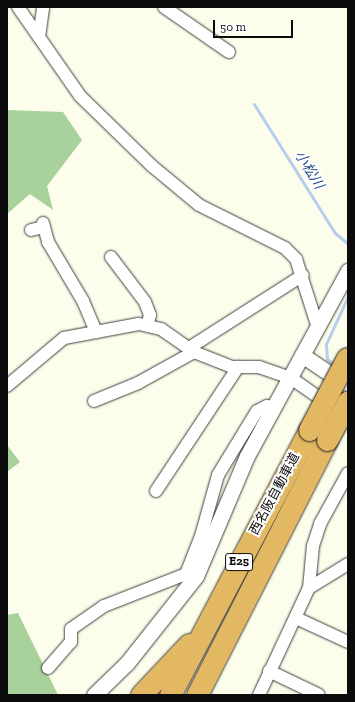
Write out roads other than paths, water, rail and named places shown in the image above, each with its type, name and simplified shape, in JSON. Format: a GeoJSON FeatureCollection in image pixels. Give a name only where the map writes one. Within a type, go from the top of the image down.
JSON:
{"type":"FeatureCollection","features":[{"type":"Feature","properties":{"kind":"highway","name":"西名阪自動車道"},"geometry":{"type":"LineString","coordinates":[[170,695],[348,357]]}},
{"type":"Feature","properties":{"kind":"highway","name":"西名阪自動車道"},"geometry":{"type":"LineString","coordinates":[[197,695],[348,401]]}},
{"type":"Feature","properties":{"kind":"highway"},"geometry":{"type":"LineString","coordinates":[[141,695],[206,626]]}},
{"type":"Feature","properties":{"kind":"street"},"geometry":{"type":"LineString","coordinates":[[18,7],[80,96],[152,166],[199,205],[285,248],[296,259],[303,275],[317,325]]}},
{"type":"Feature","properties":{"kind":"street"},"geometry":{"type":"LineString","coordinates":[[39,37],[44,7]]}},
{"type":"Feature","properties":{"kind":"street"},"geometry":{"type":"LineString","coordinates":[[164,7],[229,52]]}},
{"type":"Feature","properties":{"kind":"street"},"geometry":{"type":"LineString","coordinates":[[31,230],[43,225],[48,242],[83,301],[96,332]]}},
{"type":"Feature","properties":{"kind":"street"},"geometry":{"type":"LineString","coordinates":[[111,257],[145,302],[150,315],[146,326]]}},
{"type":"Feature","properties":{"kind":"street"},"geometry":{"type":"LineString","coordinates":[[94,695],[127,663],[196,576],[222,510],[317,325],[348,271]]}},
{"type":"Feature","properties":{"kind":"street"},"geometry":{"type":"LineString","coordinates":[[94,401],[138,383],[191,350],[303,275]]}},
{"type":"Feature","properties":{"kind":"street"},"geometry":{"type":"LineString","coordinates":[[7,386],[64,338],[96,332],[146,326],[161,329],[191,350],[238,367],[259,367],[291,378],[348,420]]}},
{"type":"Feature","properties":{"kind":"street"},"geometry":{"type":"LineString","coordinates":[[302,355],[348,386]]}},
{"type":"Feature","properties":{"kind":"street"},"geometry":{"type":"LineString","coordinates":[[156,491],[238,367]]}},
{"type":"Feature","properties":{"kind":"street"},"geometry":{"type":"LineString","coordinates":[[48,668],[72,642],[71,629],[104,606],[186,574],[201,536],[218,475],[257,411],[267,406],[274,409]]}},
{"type":"Feature","properties":{"kind":"street"},"geometry":{"type":"LineString","coordinates":[[259,695],[269,671],[310,588],[313,546],[320,524],[348,473]]}},
{"type":"Feature","properties":{"kind":"street"},"geometry":{"type":"LineString","coordinates":[[310,588],[348,564]]}},
{"type":"Feature","properties":{"kind":"street"},"geometry":{"type":"LineString","coordinates":[[296,618],[345,638]]}},
{"type":"Feature","properties":{"kind":"street"},"geometry":{"type":"LineString","coordinates":[[269,671],[319,695]]}},
{"type":"Feature","properties":{"kind":"waterway","name":"小松川"},"geometry":{"type":"LineString","coordinates":[[254,104],[335,233],[348,244]]}},
{"type":"Feature","properties":{"kind":"waterway","name":"小松川"},"geometry":{"type":"LineString","coordinates":[[335,365],[327,359],[326,344],[348,296]]}}]}
